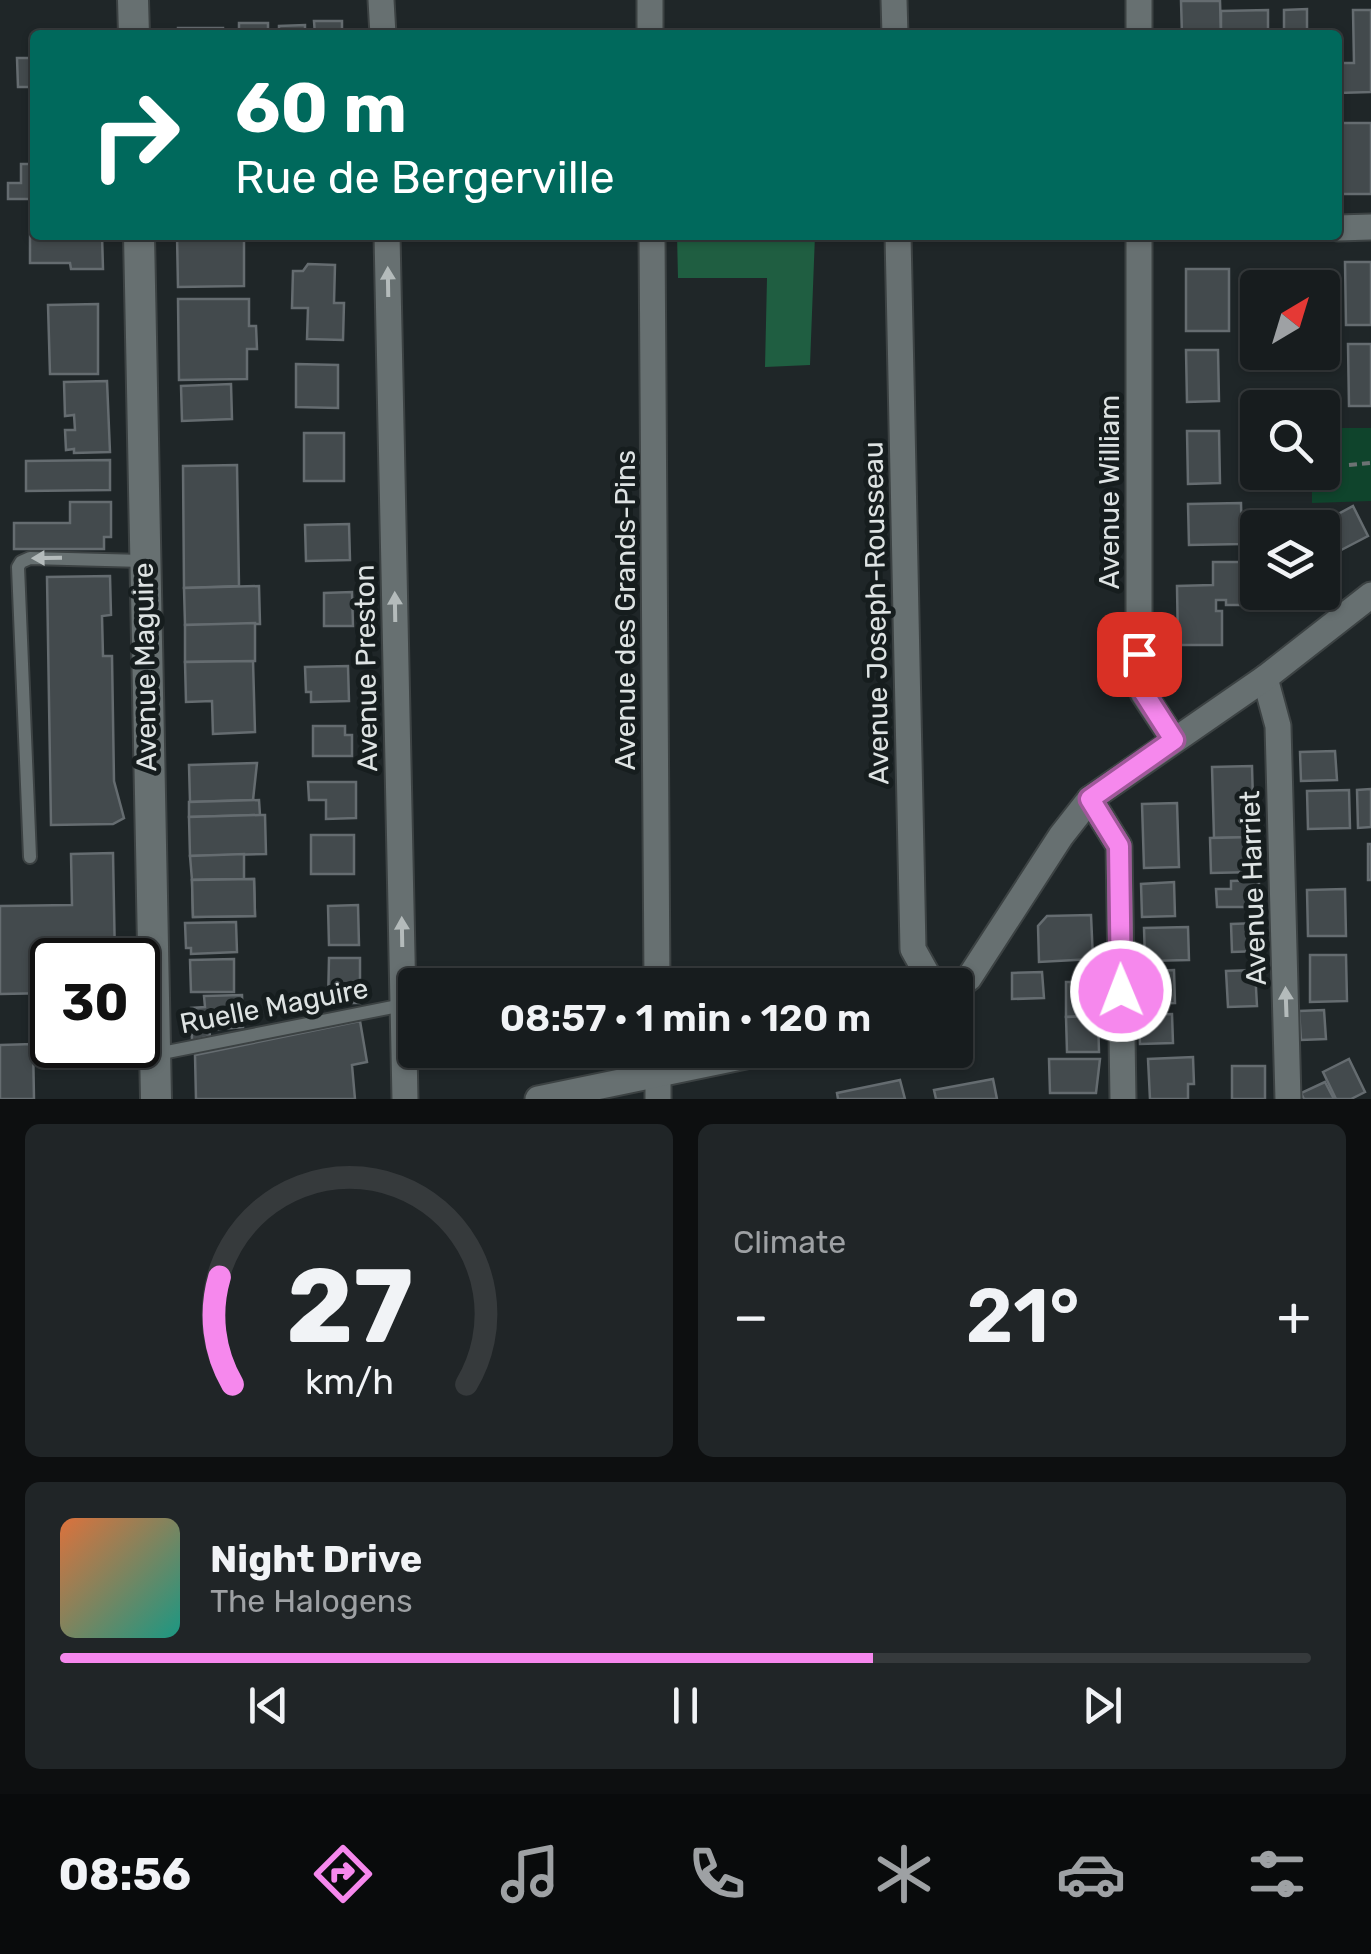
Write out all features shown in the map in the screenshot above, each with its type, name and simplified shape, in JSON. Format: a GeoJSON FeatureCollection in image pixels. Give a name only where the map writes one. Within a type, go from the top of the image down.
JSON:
{"type":"FeatureCollection","features":[{"type":"Feature","properties":{"kind":"street"},"geometry":{"type":"LineString","coordinates":[[133,0],[134,30]]}},
{"type":"Feature","properties":{"kind":"street"},"geometry":{"type":"LineString","coordinates":[[382,0],[382,30]]}},
{"type":"Feature","properties":{"kind":"street"},"geometry":{"type":"LineString","coordinates":[[650,0],[650,30]]}},
{"type":"Feature","properties":{"kind":"street"},"geometry":{"type":"LineString","coordinates":[[894,0],[894,30]]}},
{"type":"Feature","properties":{"kind":"street"},"geometry":{"type":"LineString","coordinates":[[1139,0],[1139,30]]}},
{"type":"Feature","properties":{"kind":"street"},"geometry":{"type":"LineString","coordinates":[[1342,228],[1371,228]]}},
{"type":"Feature","properties":{"kind":"street","name":"Avenue Maguire"},"geometry":{"type":"LineString","coordinates":[[139,240],[151,938]]}},
{"type":"Feature","properties":{"kind":"street","name":"Avenue Preston"},"geometry":{"type":"LineString","coordinates":[[387,240],[402,968]]}},
{"type":"Feature","properties":{"kind":"street","name":"Avenue des Grands-Pins"},"geometry":{"type":"LineString","coordinates":[[652,240],[658,968]]}},
{"type":"Feature","properties":{"kind":"street","name":"Avenue Joseph-Rousseau"},"geometry":{"type":"LineString","coordinates":[[898,240],[913,949],[924,968]]}},
{"type":"Feature","properties":{"kind":"street","name":"Avenue William"},"geometry":{"type":"LineString","coordinates":[[1139,240],[1139,654],[1144,693],[1174,740]]}},
{"type":"Feature","properties":{"kind":"street"},"geometry":{"type":"LineString","coordinates":[[973,973],[1052,849],[1090,799],[1265,678],[1371,594]]}},
{"type":"Feature","properties":{"kind":"street","name":"Avenue Harriet"},"geometry":{"type":"LineString","coordinates":[[1265,678],[1278,726],[1288,1099]]}},
{"type":"Feature","properties":{"kind":"street"},"geometry":{"type":"LineString","coordinates":[[1090,799],[1119,846],[1123,1099]]}},
{"type":"Feature","properties":{"kind":"street","name":"Avenue Maguire"},"geometry":{"type":"LineString","coordinates":[[155,1068],[156,1099]]}},
{"type":"Feature","properties":{"kind":"street","name":"Avenue Preston"},"geometry":{"type":"LineString","coordinates":[[404,1068],[405,1099]]}},
{"type":"Feature","properties":{"kind":"street"},"geometry":{"type":"LineString","coordinates":[[538,1099],[687,1068]]}},
{"type":"Feature","properties":{"kind":"lane"},"geometry":{"type":"LineString","coordinates":[[30,857],[18,567],[30,558],[143,561]]}},
{"type":"Feature","properties":{"kind":"lane","name":"Ruelle Maguire"},"geometry":{"type":"LineString","coordinates":[[160,1053],[398,1007]]}},
{"type":"Feature","properties":{"kind":"path"},"geometry":{"type":"LineString","coordinates":[[1349,466],[1371,464]]}},
{"type":"Feature","properties":{"kind":"green space"},"geometry":{"type":"Polygon","coordinates":[[[677,240],[815,240],[810,365],[765,367],[767,278],[678,278],[677,240]]]}},
{"type":"Feature","properties":{"kind":"green space"},"geometry":{"type":"Polygon","coordinates":[[[1340,428],[1371,428],[1371,501],[1312,503],[1312,490],[1340,490],[1340,428]]]}},
{"type":"Feature","properties":{"kind":"building"},"geometry":{"type":"Polygon","coordinates":[[[1181,1],[1220,1],[1221,30],[1182,30],[1181,1]]]}},
{"type":"Feature","properties":{"kind":"building"},"geometry":{"type":"Polygon","coordinates":[[[1307,9],[1307,30],[1284,30],[1284,10],[1307,9]]]}},
{"type":"Feature","properties":{"kind":"building"},"geometry":{"type":"Polygon","coordinates":[[[1268,10],[1268,30],[1221,30],[1221,11],[1268,10]]]}},
{"type":"Feature","properties":{"kind":"building"},"geometry":{"type":"Polygon","coordinates":[[[1353,10],[1371,10],[1371,92],[1342,93],[1342,63],[1354,63],[1353,10]]]}},
{"type":"Feature","properties":{"kind":"building"},"geometry":{"type":"Polygon","coordinates":[[[314,21],[342,21],[342,30],[315,30],[314,21]]]}},
{"type":"Feature","properties":{"kind":"building"},"geometry":{"type":"Polygon","coordinates":[[[239,23],[268,23],[268,30],[239,30],[239,23]]]}},
{"type":"Feature","properties":{"kind":"building"},"geometry":{"type":"Polygon","coordinates":[[[305,25],[305,30],[279,30],[279,26],[305,25]]]}},
{"type":"Feature","properties":{"kind":"building"},"geometry":{"type":"Polygon","coordinates":[[[178,28],[223,28],[223,30],[178,28]]]}},
{"type":"Feature","properties":{"kind":"building"},"geometry":{"type":"Polygon","coordinates":[[[17,58],[30,58],[30,87],[18,87],[17,58]]]}},
{"type":"Feature","properties":{"kind":"building"},"geometry":{"type":"Polygon","coordinates":[[[1342,123],[1371,123],[1371,194],[1342,194],[1342,123]]]}},
{"type":"Feature","properties":{"kind":"building"},"geometry":{"type":"Polygon","coordinates":[[[21,164],[30,164],[30,199],[8,199],[8,183],[21,183],[21,164]]]}},
{"type":"Feature","properties":{"kind":"building"},"geometry":{"type":"Polygon","coordinates":[[[30,240],[102,240],[103,269],[71,269],[70,263],[30,263],[30,240]]]}},
{"type":"Feature","properties":{"kind":"building"},"geometry":{"type":"Polygon","coordinates":[[[177,240],[244,240],[244,286],[178,287],[177,240]]]}},
{"type":"Feature","properties":{"kind":"building"},"geometry":{"type":"Polygon","coordinates":[[[1345,262],[1371,262],[1371,325],[1346,325],[1345,262]]]}},
{"type":"Feature","properties":{"kind":"building"},"geometry":{"type":"Polygon","coordinates":[[[308,264],[335,265],[334,303],[344,303],[343,340],[307,339],[308,308],[292,308],[293,271],[303,271],[308,264]]]}},
{"type":"Feature","properties":{"kind":"building"},"geometry":{"type":"Polygon","coordinates":[[[1186,269],[1229,269],[1229,331],[1186,331],[1186,269]]]}},
{"type":"Feature","properties":{"kind":"building"},"geometry":{"type":"Polygon","coordinates":[[[178,299],[249,299],[249,326],[256,326],[257,349],[247,349],[247,379],[179,380],[178,299]]]}},
{"type":"Feature","properties":{"kind":"building"},"geometry":{"type":"Polygon","coordinates":[[[98,304],[98,374],[50,374],[48,305],[98,304]]]}},
{"type":"Feature","properties":{"kind":"building"},"geometry":{"type":"Polygon","coordinates":[[[1348,344],[1371,344],[1371,406],[1349,406],[1348,344]]]}},
{"type":"Feature","properties":{"kind":"building"},"geometry":{"type":"Polygon","coordinates":[[[1186,350],[1218,350],[1219,401],[1187,402],[1186,350]]]}},
{"type":"Feature","properties":{"kind":"building"},"geometry":{"type":"Polygon","coordinates":[[[296,364],[338,365],[338,408],[296,407],[296,364]]]}},
{"type":"Feature","properties":{"kind":"building"},"geometry":{"type":"Polygon","coordinates":[[[107,381],[110,452],[66,450],[65,430],[75,430],[74,415],[65,416],[64,382],[107,381]]]}},
{"type":"Feature","properties":{"kind":"building"},"geometry":{"type":"Polygon","coordinates":[[[231,384],[232,419],[182,421],[181,386],[231,384]]]}},
{"type":"Feature","properties":{"kind":"building"},"geometry":{"type":"Polygon","coordinates":[[[1187,431],[1219,431],[1220,483],[1188,484],[1187,431]]]}},
{"type":"Feature","properties":{"kind":"building"},"geometry":{"type":"Polygon","coordinates":[[[304,433],[344,433],[344,481],[304,481],[304,433]]]}},
{"type":"Feature","properties":{"kind":"building"},"geometry":{"type":"Polygon","coordinates":[[[110,460],[110,490],[26,491],[26,461],[110,460]]]}},
{"type":"Feature","properties":{"kind":"building"},"geometry":{"type":"Polygon","coordinates":[[[237,465],[239,586],[184,588],[183,466],[237,465]]]}},
{"type":"Feature","properties":{"kind":"building"},"geometry":{"type":"Polygon","coordinates":[[[70,502],[111,502],[111,537],[104,537],[104,549],[14,549],[14,523],[70,523],[70,502]]]}},
{"type":"Feature","properties":{"kind":"building"},"geometry":{"type":"Polygon","coordinates":[[[1241,503],[1240,544],[1189,545],[1188,504],[1241,503]]]}},
{"type":"Feature","properties":{"kind":"building"},"geometry":{"type":"Polygon","coordinates":[[[1353,506],[1368,536],[1340,551],[1340,513],[1353,506]]]}},
{"type":"Feature","properties":{"kind":"building"},"geometry":{"type":"Polygon","coordinates":[[[349,524],[350,560],[306,561],[305,525],[349,524]]]}},
{"type":"Feature","properties":{"kind":"building"},"geometry":{"type":"Polygon","coordinates":[[[1213,562],[1240,562],[1240,605],[1216,600],[1216,611],[1222,611],[1222,645],[1178,645],[1177,586],[1213,585],[1213,562]]]}},
{"type":"Feature","properties":{"kind":"building"},"geometry":{"type":"Polygon","coordinates":[[[110,576],[111,615],[102,616],[103,656],[112,656],[114,781],[124,818],[113,824],[51,825],[47,577],[110,576]]]}},
{"type":"Feature","properties":{"kind":"building"},"geometry":{"type":"Polygon","coordinates":[[[259,586],[260,624],[185,625],[184,588],[259,586]]]}},
{"type":"Feature","properties":{"kind":"building"},"geometry":{"type":"Polygon","coordinates":[[[352,592],[353,626],[324,626],[324,593],[352,592]]]}},
{"type":"Feature","properties":{"kind":"building"},"geometry":{"type":"Polygon","coordinates":[[[255,623],[255,661],[185,662],[185,625],[255,623]]]}},
{"type":"Feature","properties":{"kind":"building"},"geometry":{"type":"Polygon","coordinates":[[[253,661],[255,732],[213,734],[212,701],[186,702],[185,662],[253,661]]]}},
{"type":"Feature","properties":{"kind":"building"},"geometry":{"type":"Polygon","coordinates":[[[348,666],[349,701],[311,702],[311,692],[306,692],[305,667],[348,666]]]}},
{"type":"Feature","properties":{"kind":"building"},"geometry":{"type":"Polygon","coordinates":[[[313,726],[345,726],[345,735],[352,735],[352,756],[313,756],[313,726]]]}},
{"type":"Feature","properties":{"kind":"building"},"geometry":{"type":"Polygon","coordinates":[[[1335,751],[1337,780],[1301,781],[1300,752],[1335,751]]]}},
{"type":"Feature","properties":{"kind":"building"},"geometry":{"type":"Polygon","coordinates":[[[257,763],[253,800],[190,802],[189,765],[257,763]]]}},
{"type":"Feature","properties":{"kind":"building"},"geometry":{"type":"Polygon","coordinates":[[[1252,766],[1254,837],[1214,838],[1212,767],[1252,766]]]}},
{"type":"Feature","properties":{"kind":"building"},"geometry":{"type":"Polygon","coordinates":[[[308,782],[356,782],[356,818],[326,819],[326,800],[309,800],[308,782]]]}},
{"type":"Feature","properties":{"kind":"building"},"geometry":{"type":"Polygon","coordinates":[[[1371,789],[1371,827],[1358,828],[1357,790],[1371,789]]]}},
{"type":"Feature","properties":{"kind":"building"},"geometry":{"type":"Polygon","coordinates":[[[1349,790],[1350,828],[1308,829],[1307,791],[1349,790]]]}},
{"type":"Feature","properties":{"kind":"building"},"geometry":{"type":"Polygon","coordinates":[[[259,800],[260,815],[189,817],[189,802],[259,800]]]}},
{"type":"Feature","properties":{"kind":"building"},"geometry":{"type":"Polygon","coordinates":[[[1177,803],[1179,867],[1144,868],[1142,804],[1177,803]]]}},
{"type":"Feature","properties":{"kind":"building"},"geometry":{"type":"Polygon","coordinates":[[[265,815],[266,854],[190,856],[189,817],[265,815]]]}},
{"type":"Feature","properties":{"kind":"building"},"geometry":{"type":"Polygon","coordinates":[[[311,835],[354,835],[354,874],[311,874],[311,835]]]}},
{"type":"Feature","properties":{"kind":"building"},"geometry":{"type":"Polygon","coordinates":[[[1254,837],[1255,872],[1211,873],[1210,838],[1254,837]]]}},
{"type":"Feature","properties":{"kind":"building"},"geometry":{"type":"Polygon","coordinates":[[[1371,844],[1371,880],[1368,880],[1371,844]]]}},
{"type":"Feature","properties":{"kind":"building"},"geometry":{"type":"Polygon","coordinates":[[[113,853],[115,938],[30,938],[30,993],[0,994],[0,906],[72,905],[71,854],[113,853]]]}},
{"type":"Feature","properties":{"kind":"building"},"geometry":{"type":"Polygon","coordinates":[[[244,854],[244,879],[192,880],[190,856],[244,854]]]}},
{"type":"Feature","properties":{"kind":"building"},"geometry":{"type":"Polygon","coordinates":[[[254,879],[255,916],[193,917],[192,880],[254,879]]]}},
{"type":"Feature","properties":{"kind":"building"},"geometry":{"type":"Polygon","coordinates":[[[254,879],[255,916],[193,917],[192,880],[254,879]]]}},
{"type":"Feature","properties":{"kind":"building"},"geometry":{"type":"Polygon","coordinates":[[[1259,880],[1259,907],[1217,907],[1216,889],[1231,889],[1231,881],[1259,880]]]}},
{"type":"Feature","properties":{"kind":"building"},"geometry":{"type":"Polygon","coordinates":[[[1174,882],[1175,916],[1142,917],[1141,884],[1174,882]]]}},
{"type":"Feature","properties":{"kind":"building"},"geometry":{"type":"Polygon","coordinates":[[[1345,889],[1346,936],[1308,936],[1307,890],[1345,889]]]}},
{"type":"Feature","properties":{"kind":"building"},"geometry":{"type":"Polygon","coordinates":[[[358,905],[359,945],[329,945],[328,906],[358,905]]]}},
{"type":"Feature","properties":{"kind":"building"},"geometry":{"type":"Polygon","coordinates":[[[1091,915],[1093,959],[1039,962],[1038,926],[1047,916],[1091,915]]]}},
{"type":"Feature","properties":{"kind":"building"},"geometry":{"type":"Polygon","coordinates":[[[236,922],[237,952],[191,954],[191,948],[186,948],[185,923],[236,922]]]}},
{"type":"Feature","properties":{"kind":"building"},"geometry":{"type":"Polygon","coordinates":[[[1259,923],[1260,951],[1232,952],[1231,924],[1259,923]]]}},
{"type":"Feature","properties":{"kind":"building"},"geometry":{"type":"Polygon","coordinates":[[[1188,927],[1189,960],[1145,961],[1144,928],[1188,927]]]}},
{"type":"Feature","properties":{"kind":"building"},"geometry":{"type":"Polygon","coordinates":[[[1310,955],[1346,955],[1347,1001],[1310,1002],[1310,955]]]}},
{"type":"Feature","properties":{"kind":"building"},"geometry":{"type":"Polygon","coordinates":[[[329,958],[360,958],[360,1003],[328,1003],[329,958]]]}},
{"type":"Feature","properties":{"kind":"building"},"geometry":{"type":"Polygon","coordinates":[[[234,959],[234,992],[191,992],[190,960],[234,959]]]}},
{"type":"Feature","properties":{"kind":"building"},"geometry":{"type":"Polygon","coordinates":[[[1174,970],[1175,1003],[1144,1004],[1143,971],[1174,970]]]}},
{"type":"Feature","properties":{"kind":"building"},"geometry":{"type":"Polygon","coordinates":[[[1255,970],[1257,1006],[1228,1007],[1226,971],[1255,970]]]}},
{"type":"Feature","properties":{"kind":"building"},"geometry":{"type":"Polygon","coordinates":[[[1042,972],[1044,998],[1012,999],[1012,973],[1042,972]]]}},
{"type":"Feature","properties":{"kind":"building"},"geometry":{"type":"Polygon","coordinates":[[[1066,982],[1093,982],[1093,1016],[1066,1017],[1066,982]]]}},
{"type":"Feature","properties":{"kind":"building"},"geometry":{"type":"Polygon","coordinates":[[[242,995],[243,1027],[209,1030],[210,1036],[192,1041],[191,1008],[205,1007],[204,996],[242,995]]]}},
{"type":"Feature","properties":{"kind":"building"},"geometry":{"type":"Polygon","coordinates":[[[1324,1010],[1326,1039],[1301,1040],[1299,1011],[1324,1010]]]}},
{"type":"Feature","properties":{"kind":"building"},"geometry":{"type":"Polygon","coordinates":[[[1172,1014],[1173,1043],[1140,1044],[1139,1015],[1172,1014]]]}},
{"type":"Feature","properties":{"kind":"building"},"geometry":{"type":"Polygon","coordinates":[[[1098,1016],[1099,1052],[1067,1052],[1066,1017],[1098,1016]]]}},
{"type":"Feature","properties":{"kind":"building"},"geometry":{"type":"Polygon","coordinates":[[[360,1021],[367,1062],[352,1065],[355,1099],[196,1099],[195,1055],[360,1021]]]}},
{"type":"Feature","properties":{"kind":"building"},"geometry":{"type":"Polygon","coordinates":[[[30,1044],[34,1099],[0,1099],[0,1045],[30,1044]]]}},
{"type":"Feature","properties":{"kind":"building"},"geometry":{"type":"Polygon","coordinates":[[[1193,1057],[1194,1084],[1188,1084],[1188,1099],[1150,1099],[1148,1059],[1193,1057]]]}},
{"type":"Feature","properties":{"kind":"building"},"geometry":{"type":"Polygon","coordinates":[[[1049,1059],[1100,1059],[1096,1093],[1050,1093],[1049,1059]]]}},
{"type":"Feature","properties":{"kind":"building"},"geometry":{"type":"Polygon","coordinates":[[[1349,1059],[1365,1092],[1351,1099],[1336,1099],[1323,1072],[1349,1059]]]}},
{"type":"Feature","properties":{"kind":"building"},"geometry":{"type":"Polygon","coordinates":[[[1232,1066],[1265,1066],[1265,1099],[1232,1099],[1232,1066]]]}},
{"type":"Feature","properties":{"kind":"building"},"geometry":{"type":"Polygon","coordinates":[[[993,1079],[997,1099],[936,1099],[934,1090],[993,1079]]]}},
{"type":"Feature","properties":{"kind":"building"},"geometry":{"type":"Polygon","coordinates":[[[900,1080],[905,1099],[838,1099],[837,1093],[900,1080]]]}},
{"type":"Feature","properties":{"kind":"building"},"geometry":{"type":"Polygon","coordinates":[[[1325,1082],[1334,1099],[1304,1099],[1301,1093],[1325,1082]]]}},
{"type":"Feature","properties":{"kind":"route"},"geometry":{"type":"LineString","coordinates":[[1121,991],[1119,846],[1090,799],[1174,740],[1144,693],[1139,654]]}}]}
